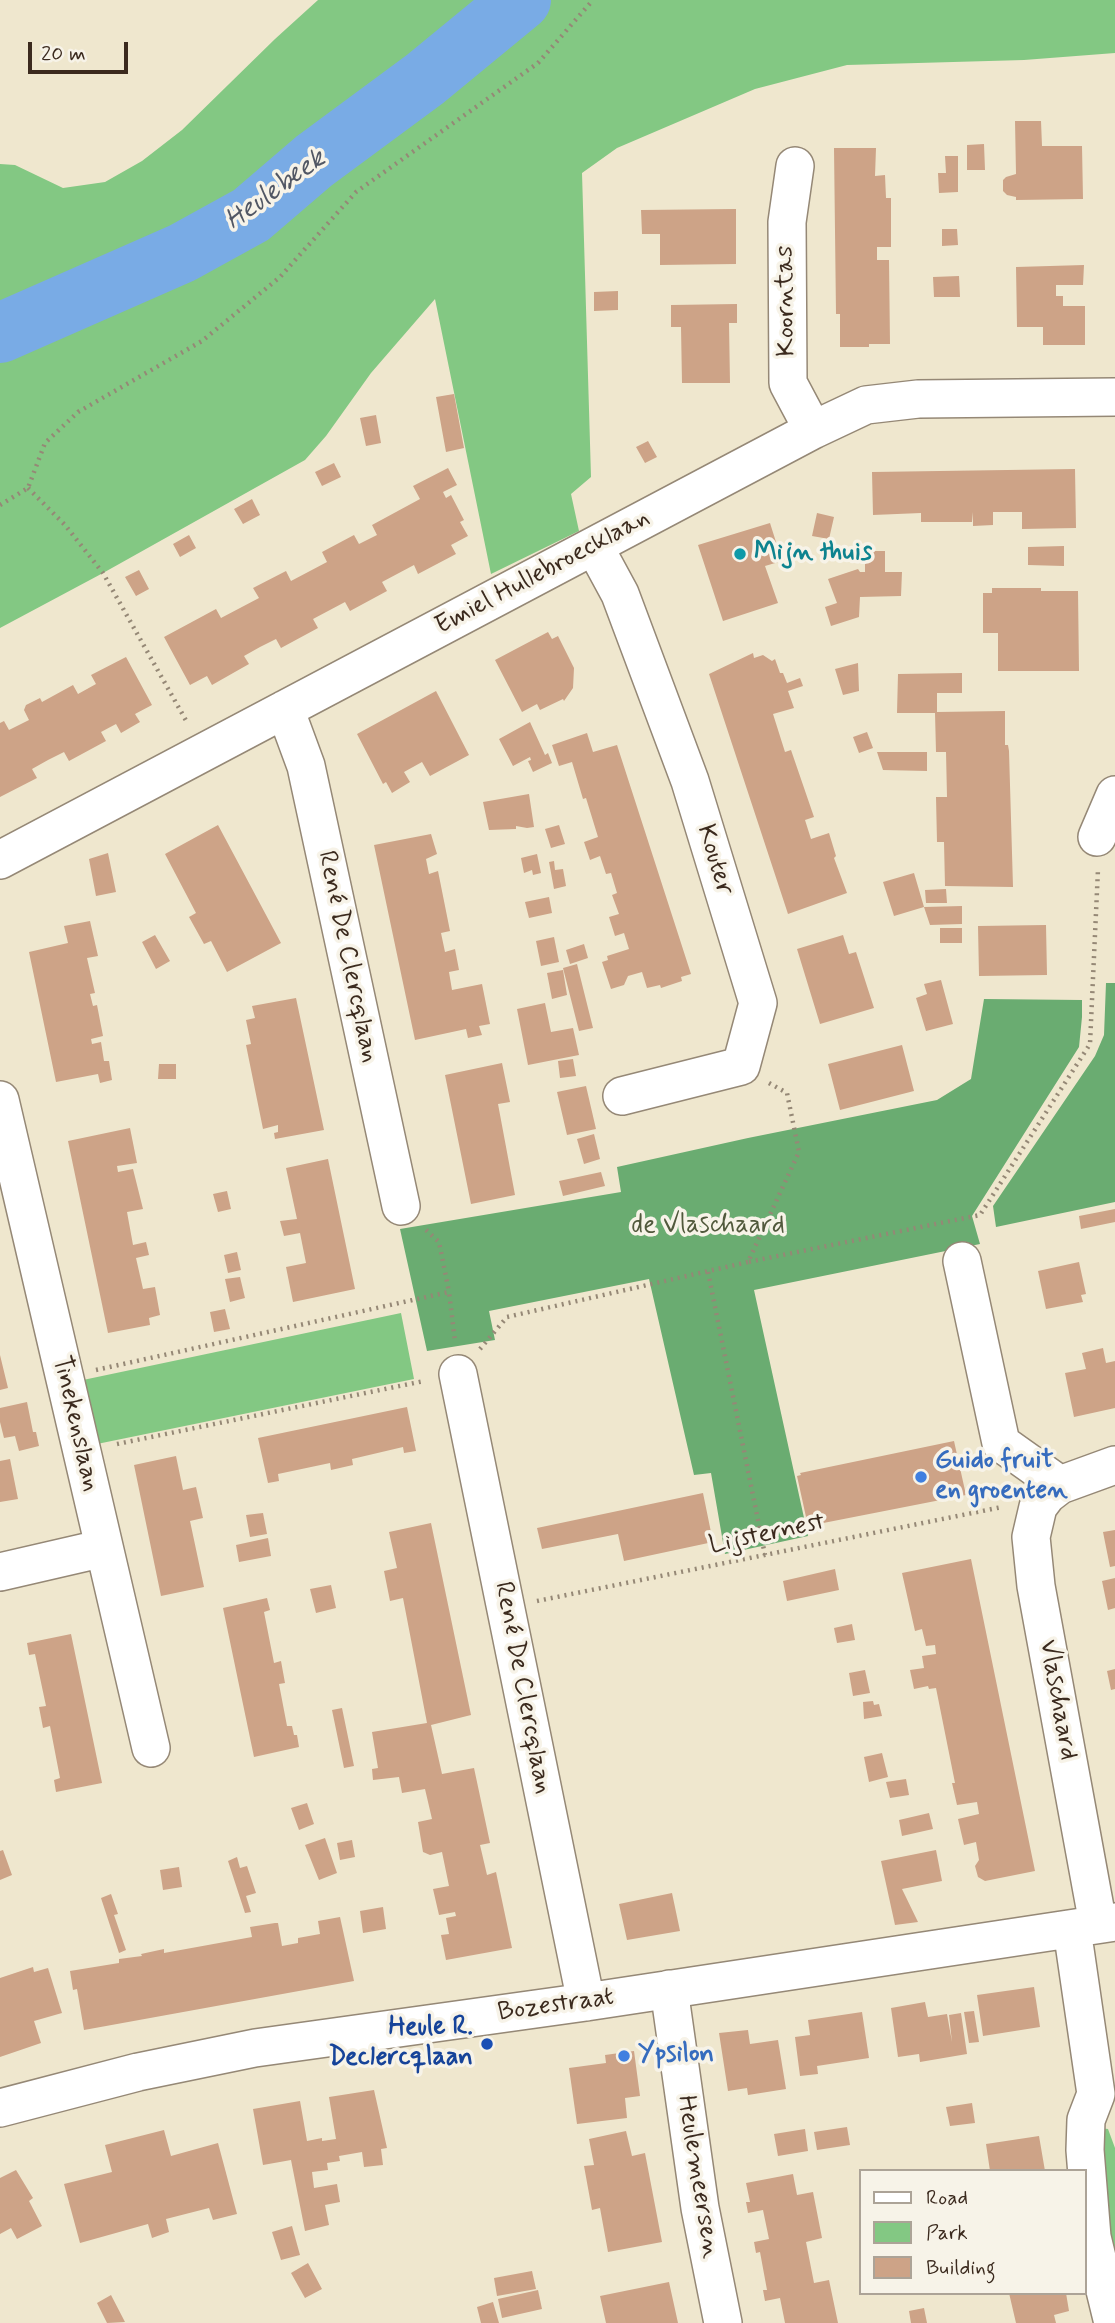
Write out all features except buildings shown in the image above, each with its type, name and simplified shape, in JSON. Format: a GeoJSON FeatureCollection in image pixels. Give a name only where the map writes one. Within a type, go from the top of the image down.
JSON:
{"type":"FeatureCollection","features":[{"type":"Feature","properties":{"kind":"street","name":"Koorntas"},"geometry":{"type":"LineString","coordinates":[[795,166],[787,222],[788,383],[813,430]]}},
{"type":"Feature","properties":{"kind":"street","name":"Emiel Hullebroecklaan"},"geometry":{"type":"LineString","coordinates":[[0,860],[813,430],[866,405],[918,399],[1115,397]]}},
{"type":"Feature","properties":{"kind":"street","name":"Kouter"},"geometry":{"type":"LineString","coordinates":[[594,546],[620,594],[690,781],[758,1003],[741,1066]]}},
{"type":"Feature","properties":{"kind":"street","name":"René De Clercqlaan"},"geometry":{"type":"LineString","coordinates":[[285,709],[306,766],[401,1206]]}},
{"type":"Feature","properties":{"kind":"street"},"geometry":{"type":"LineString","coordinates":[[1097,836],[1115,794]]}},
{"type":"Feature","properties":{"kind":"street"},"geometry":{"type":"LineString","coordinates":[[622,1096],[741,1066]]}},
{"type":"Feature","properties":{"kind":"street","name":"Tinekenslaan"},"geometry":{"type":"LineString","coordinates":[[0,1100],[151,1748]]}},
{"type":"Feature","properties":{"kind":"street"},"geometry":{"type":"LineString","coordinates":[[962,1261],[1001,1443],[1049,1496],[1115,1465]]}},
{"type":"Feature","properties":{"kind":"street","name":"René De Clercqlaan"},"geometry":{"type":"LineString","coordinates":[[458,1374],[586,2003]]}},
{"type":"Feature","properties":{"kind":"street","name":"Vlaschaard"},"geometry":{"type":"LineString","coordinates":[[1049,1496],[1031,1537],[1036,1586],[1095,1925],[1105,2106]]}},
{"type":"Feature","properties":{"kind":"street"},"geometry":{"type":"LineString","coordinates":[[0,1572],[104,1548]]}},
{"type":"Feature","properties":{"kind":"street","name":"Bozestraat"},"geometry":{"type":"LineString","coordinates":[[0,2108],[138,2072],[255,2048],[586,2003],[1095,1925]]}},
{"type":"Feature","properties":{"kind":"street","name":"Heulemeersen"},"geometry":{"type":"LineString","coordinates":[[669,1989],[700,2208],[723,2323]]}},
{"type":"Feature","properties":{"kind":"street"},"geometry":{"type":"LineString","coordinates":[[1086,2169],[1086,2120],[1105,2106]]}},
{"type":"Feature","properties":{"kind":"street"},"geometry":{"type":"LineString","coordinates":[[1087,2183],[1092,2237],[1113,2323]]}},
{"type":"Feature","properties":{"kind":"path"},"geometry":{"type":"LineString","coordinates":[[0,505],[28,488],[45,443],[78,412],[201,341],[280,277],[356,192],[538,63],[593,0]]}},
{"type":"Feature","properties":{"kind":"path"},"geometry":{"type":"LineString","coordinates":[[28,488],[65,525],[103,573],[203,752]]}},
{"type":"Feature","properties":{"kind":"path"},"geometry":{"type":"LineString","coordinates":[[82,1452],[458,1374],[507,1317],[748,1262],[980,1215],[1090,1044],[1099,883],[1097,836]]}},
{"type":"Feature","properties":{"kind":"path"},"geometry":{"type":"LineString","coordinates":[[741,1066],[787,1093],[799,1152],[748,1262]]}},
{"type":"Feature","properties":{"kind":"path"},"geometry":{"type":"LineString","coordinates":[[401,1206],[439,1242],[449,1292],[458,1374]]}},
{"type":"Feature","properties":{"kind":"path"},"geometry":{"type":"LineString","coordinates":[[708,1272],[765,1555]]}},
{"type":"Feature","properties":{"kind":"path"},"geometry":{"type":"LineString","coordinates":[[64,1377],[449,1292]]}},
{"type":"Feature","properties":{"kind":"path","name":"Lijsternest"},"geometry":{"type":"LineString","coordinates":[[505,1607],[1049,1496]]}},
{"type":"Feature","properties":{"kind":"green space"},"geometry":{"type":"Polygon","coordinates":[[[318,0],[501,0],[459,39],[237,214],[0,326],[0,164],[15,165],[63,188],[105,182],[142,161],[182,130],[318,0]]]}},
{"type":"Feature","properties":{"kind":"green space"},"geometry":{"type":"Polygon","coordinates":[[[540,0],[1115,0],[1115,53],[1024,60],[847,65],[755,89],[617,148],[582,173],[591,477],[571,494],[579,531],[491,574],[435,299],[371,373],[326,436],[305,460],[0,628],[0,343],[162,277],[241,240],[540,0]]]}},
{"type":"Feature","properties":{"kind":"green space"},"geometry":{"type":"Polygon","coordinates":[[[1106,983],[1115,983],[1115,1202],[996,1227],[993,1206],[1095,1056],[1104,1035],[1106,983]]]}},
{"type":"Feature","properties":{"kind":"green space","name":"de Vlaschaard"},"geometry":{"type":"Polygon","coordinates":[[[984,999],[1082,1000],[1082,1017],[1079,1047],[972,1216],[980,1244],[754,1290],[808,1536],[725,1554],[711,1473],[694,1475],[649,1279],[489,1311],[495,1340],[427,1351],[400,1229],[621,1192],[617,1167],[937,1100],[971,1079],[984,999]]]}},
{"type":"Feature","properties":{"kind":"green space"},"geometry":{"type":"Polygon","coordinates":[[[401,1313],[414,1379],[97,1444],[83,1380],[401,1313]]]}},
{"type":"Feature","properties":{"kind":"green space"},"geometry":{"type":"Polygon","coordinates":[[[1100,2128],[1108,2129],[1115,2148],[1115,2285],[1106,2238],[1100,2128]]]}},
{"type":"Feature","properties":{"kind":"waterway","name":"Heulebeek"},"geometry":{"type":"LineString","coordinates":[[0,333],[182,253],[251,215],[314,161],[425,79],[521,0]]}},
{"type":"Feature","properties":{"kind":"place","name":"Mijn thuis"},"geometry":{"type":"Point","coordinates":[740,554]}},
{"type":"Feature","properties":{"kind":"place","name":"Guido fruit en groenten"},"geometry":{"type":"Point","coordinates":[921,1477]}},
{"type":"Feature","properties":{"kind":"place","name":"Heule R. Declercqlaan"},"geometry":{"type":"Point","coordinates":[487,2044]}},
{"type":"Feature","properties":{"kind":"place","name":"Ypsilon"},"geometry":{"type":"Point","coordinates":[624,2056]}}]}
